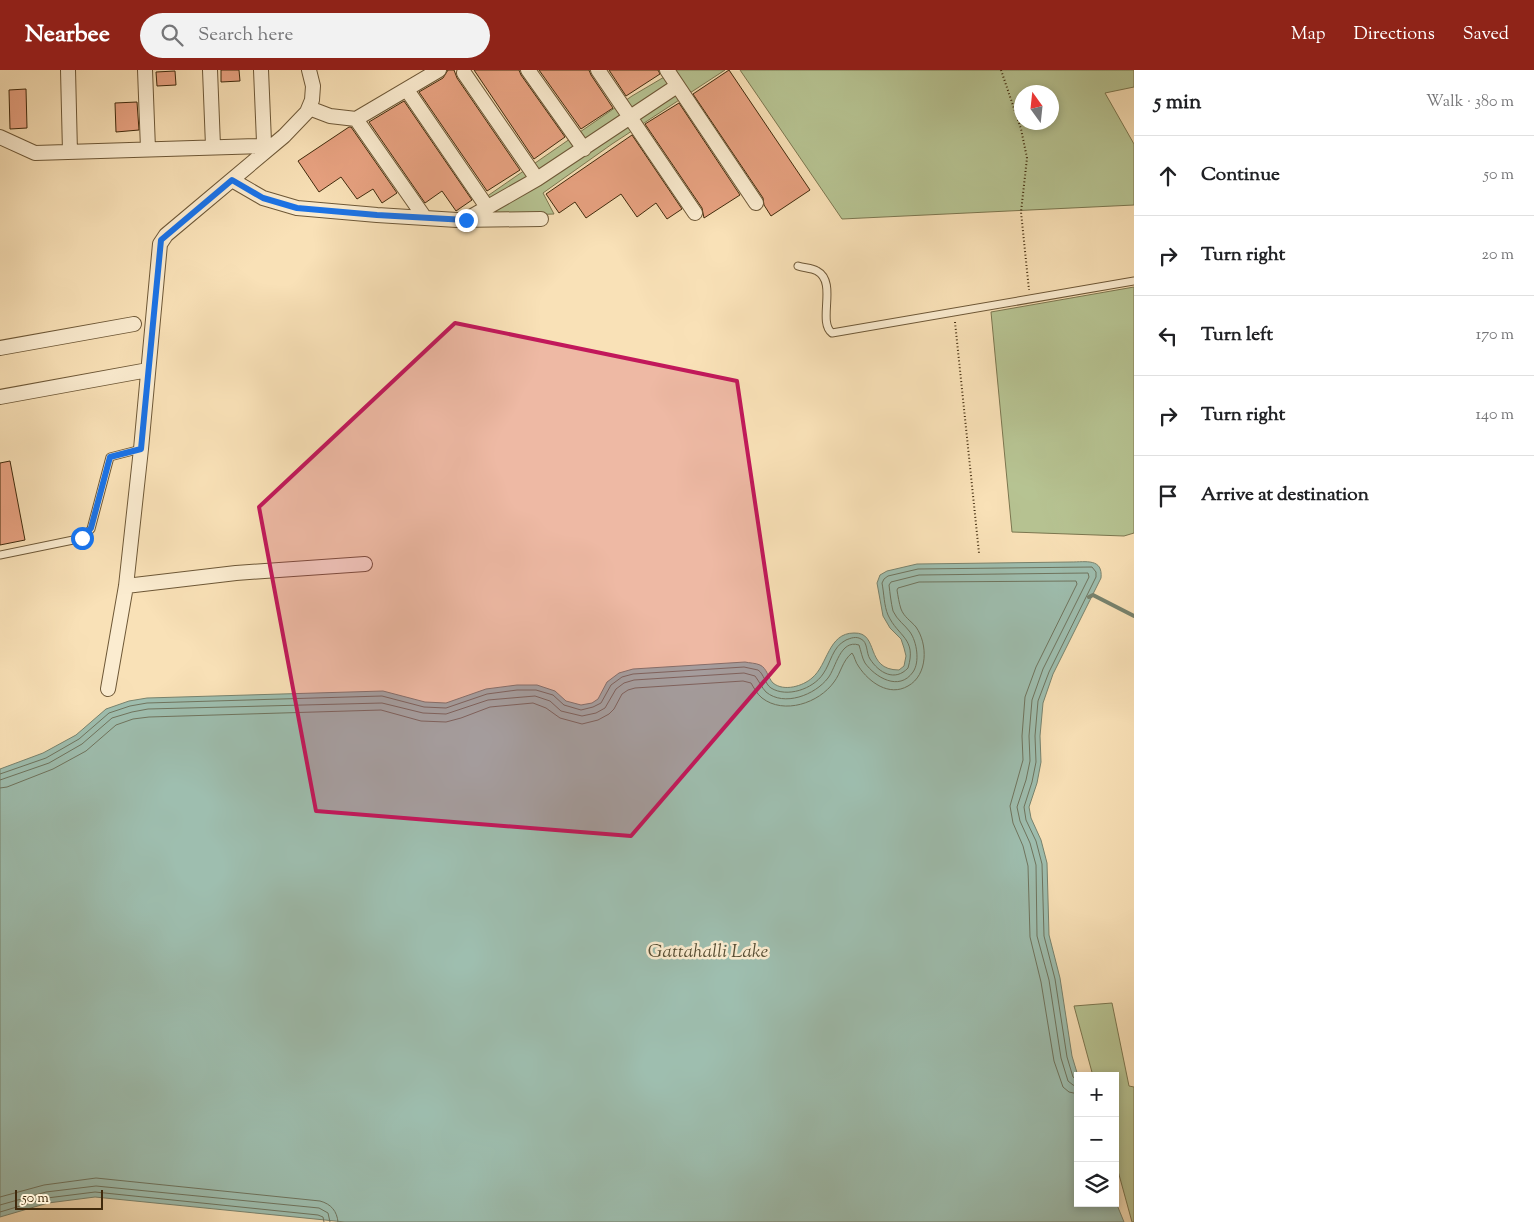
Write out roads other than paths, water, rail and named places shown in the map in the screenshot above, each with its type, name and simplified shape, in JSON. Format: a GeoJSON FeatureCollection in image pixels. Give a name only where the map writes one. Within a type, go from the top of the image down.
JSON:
{"type":"FeatureCollection","features":[{"type":"Feature","properties":{"kind":"street"},"geometry":{"type":"LineString","coordinates":[[68,70],[70,152]]}},
{"type":"Feature","properties":{"kind":"street"},"geometry":{"type":"LineString","coordinates":[[145,70],[148,149]]}},
{"type":"Feature","properties":{"kind":"street"},"geometry":{"type":"LineString","coordinates":[[210,70],[213,146]]}},
{"type":"Feature","properties":{"kind":"street"},"geometry":{"type":"LineString","coordinates":[[0,137],[35,153],[260,146],[264,142],[262,70]]}},
{"type":"Feature","properties":{"kind":"street"},"geometry":{"type":"LineString","coordinates":[[308,70],[313,86],[312,100],[315,110]]}},
{"type":"Feature","properties":{"kind":"street"},"geometry":{"type":"LineString","coordinates":[[108,689],[126,586],[161,240],[284,136],[307,112],[315,110],[330,116],[356,119],[439,70]]}},
{"type":"Feature","properties":{"kind":"street"},"geometry":{"type":"LineString","coordinates":[[528,70],[584,149]]}},
{"type":"Feature","properties":{"kind":"street"},"geometry":{"type":"LineString","coordinates":[[598,70],[695,213]]}},
{"type":"Feature","properties":{"kind":"street"},"geometry":{"type":"LineString","coordinates":[[667,70],[756,203]]}},
{"type":"Feature","properties":{"kind":"street"},"geometry":{"type":"LineString","coordinates":[[465,71],[537,179]]}},
{"type":"Feature","properties":{"kind":"street"},"geometry":{"type":"LineString","coordinates":[[466,220],[537,179],[677,86]]}},
{"type":"Feature","properties":{"kind":"street"},"geometry":{"type":"LineString","coordinates":[[407,90],[488,207]]}},
{"type":"Feature","properties":{"kind":"street"},"geometry":{"type":"LineString","coordinates":[[356,119],[426,218]]}},
{"type":"Feature","properties":{"kind":"street"},"geometry":{"type":"LineString","coordinates":[[232,180],[263,198],[297,208],[466,220],[541,219]]}},
{"type":"Feature","properties":{"kind":"street"},"geometry":{"type":"LineString","coordinates":[[0,348],[134,324]]}},
{"type":"Feature","properties":{"kind":"street"},"geometry":{"type":"LineString","coordinates":[[0,396],[148,370]]}},
{"type":"Feature","properties":{"kind":"street"},"geometry":{"type":"LineString","coordinates":[[126,586],[236,573],[365,564]]}},
{"type":"Feature","properties":{"kind":"lane"},"geometry":{"type":"LineString","coordinates":[[798,266],[817,271],[823,276],[827,286],[828,326],[832,333],[1134,281]]}},
{"type":"Feature","properties":{"kind":"lane"},"geometry":{"type":"LineString","coordinates":[[0,556],[82,538],[91,528],[110,457],[141,449]]}},
{"type":"Feature","properties":{"kind":"water","name":"Gattahalli Lake"},"geometry":{"type":"Polygon","coordinates":[[[1092,562],[1099,567],[1101,572],[1101,578],[1053,674],[1043,703],[1040,736],[1041,762],[1037,783],[1029,807],[1047,863],[1049,935],[1060,978],[1072,1056],[1077,1072],[1074,1072],[1074,1207],[1118,1207],[1124,1222],[345,1222],[95,1197],[48,1203],[0,1217],[0,769],[43,753],[76,735],[106,709],[129,701],[147,698],[383,691],[425,702],[446,703],[486,689],[517,685],[537,685],[555,691],[566,701],[581,705],[592,703],[598,699],[607,682],[619,673],[633,669],[745,662],[757,664],[764,668],[777,686],[793,687],[812,678],[839,638],[845,634],[854,633],[862,634],[867,638],[876,658],[881,664],[888,668],[899,670],[904,666],[906,656],[901,639],[890,628],[883,616],[877,583],[880,575],[887,571],[917,564],[1092,562]]]}},
{"type":"Feature","properties":{"kind":"waterway"},"geometry":{"type":"LineString","coordinates":[[1089,597],[1093,595],[1134,616]]}}]}
